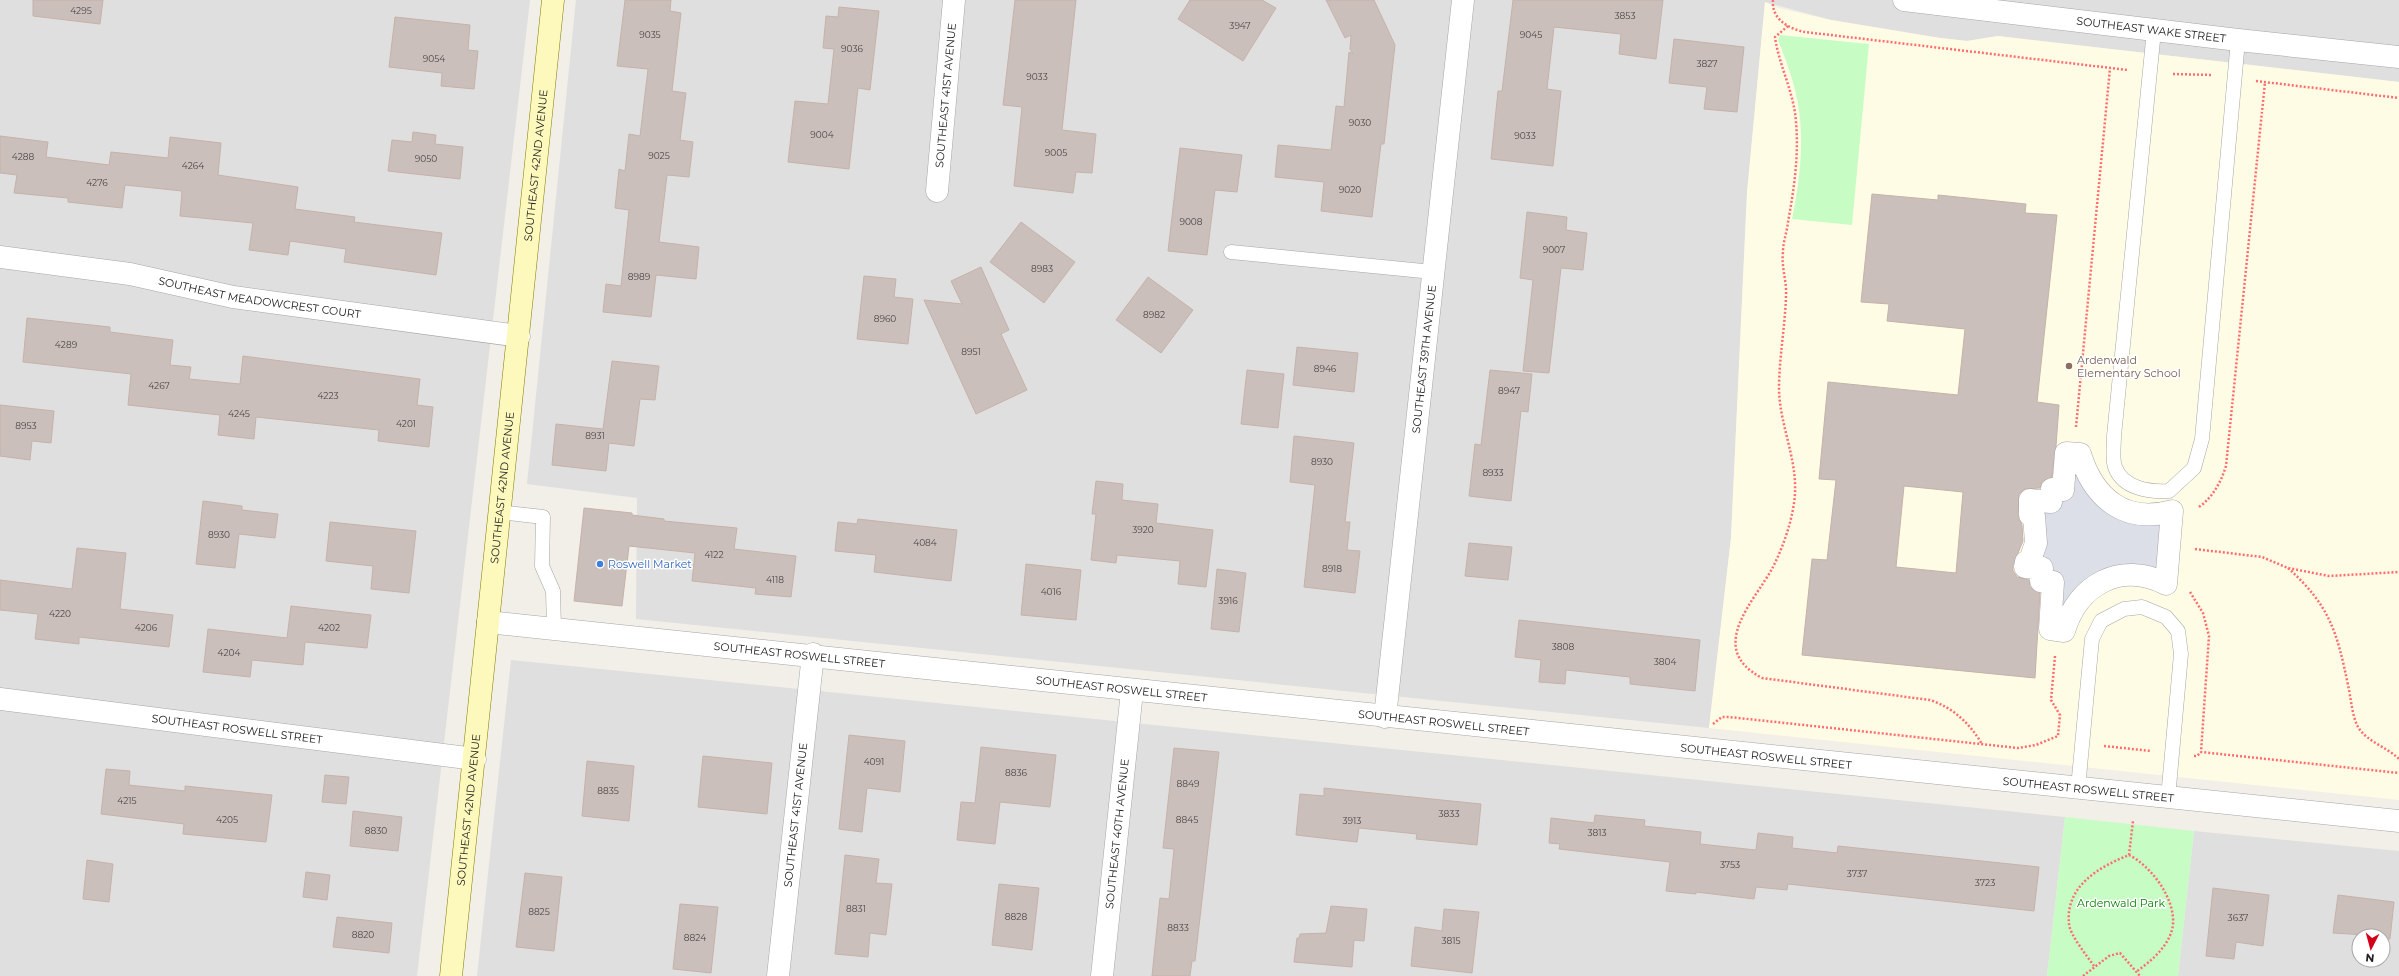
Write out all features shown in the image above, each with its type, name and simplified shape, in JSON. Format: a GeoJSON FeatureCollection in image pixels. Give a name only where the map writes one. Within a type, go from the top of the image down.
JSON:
{"type":"FeatureCollection","features":[{"type":"Feature","properties":{"kind":"street","name":"SOUTHEAST 42ND AVENUE"},"geometry":{"type":"LineString","coordinates":[[451,976],[520,336],[553,0]]}},
{"type":"Feature","properties":{"kind":"street","name":"SOUTHEAST 41ST AVENUE"},"geometry":{"type":"LineString","coordinates":[[937,191],[954,0]]}},
{"type":"Feature","properties":{"kind":"street","name":"SOUTHEAST 39TH AVENUE"},"geometry":{"type":"LineString","coordinates":[[1385,717],[1463,0]]}},
{"type":"Feature","properties":{"kind":"street","name":"SOUTHEAST WAKE STREET"},"geometry":{"type":"LineString","coordinates":[[1904,0],[2238,40],[2399,57]]}},
{"type":"Feature","properties":{"kind":"street","name":"SOUTHEAST MEADOWCREST COURT"},"geometry":{"type":"LineString","coordinates":[[0,257],[130,274],[233,297],[520,336]]}},
{"type":"Feature","properties":{"kind":"street"},"geometry":{"type":"LineString","coordinates":[[2066,453],[2080,454],[2086,473],[2093,484],[2108,501],[2118,507],[2144,514],[2172,511],[2172,520],[2166,584],[2156,579],[2133,575],[2113,578],[2096,585],[2078,600],[2071,610],[2064,631],[2050,629],[2054,582],[2041,581],[2042,568],[2025,566],[2026,562],[2030,562],[2036,542],[2034,516],[2030,515],[2030,500],[2051,502],[2052,489],[2063,490],[2066,453]]}},
{"type":"Feature","properties":{"kind":"street","name":"SOUTHEAST ROSWELL STREET"},"geometry":{"type":"LineString","coordinates":[[488,622],[813,654],[1132,691],[2399,821]]}},
{"type":"Feature","properties":{"kind":"street","name":"SOUTHEAST 41ST AVENUE"},"geometry":{"type":"LineString","coordinates":[[778,976],[813,654]]}},
{"type":"Feature","properties":{"kind":"street","name":"SOUTHEAST 40TH AVENUE"},"geometry":{"type":"LineString","coordinates":[[1102,976],[1132,691]]}},
{"type":"Feature","properties":{"kind":"street","name":"SOUTHEAST ROSWELL STREET"},"geometry":{"type":"LineString","coordinates":[[0,699],[475,759]]}},
{"type":"Feature","properties":{"kind":"lane"},"geometry":{"type":"LineString","coordinates":[[2154,30],[2114,436],[2115,467],[2125,480],[2138,489],[2153,492],[2169,491],[2194,468],[2202,439],[2238,40]]}},
{"type":"Feature","properties":{"kind":"lane"},"geometry":{"type":"LineString","coordinates":[[1231,252],[1433,272]]}},
{"type":"Feature","properties":{"kind":"lane"},"geometry":{"type":"LineString","coordinates":[[500,512],[544,517],[542,566],[553,590],[554,628]]}},
{"type":"Feature","properties":{"kind":"lane"},"geometry":{"type":"LineString","coordinates":[[2078,788],[2092,639],[2102,621],[2124,610],[2142,608],[2166,617],[2178,632],[2181,654],[2168,798]]}},
{"type":"Feature","properties":{"kind":"path"},"geometry":{"type":"LineString","coordinates":[[1773,0],[1773,9],[1777,16],[1788,26],[1805,32],[2110,68],[2235,78],[2399,98]]}},
{"type":"Feature","properties":{"kind":"path"},"geometry":{"type":"LineString","coordinates":[[1788,26],[1775,37],[1792,90],[1797,140],[1796,178],[1782,261],[1786,293],[1780,354],[1779,392],[1791,451],[1795,500],[1789,526],[1773,566],[1741,616],[1736,642],[1742,660],[1747,667],[1762,678],[1930,700],[1954,712],[1972,727],[1982,744]]}},
{"type":"Feature","properties":{"kind":"path"},"geometry":{"type":"LineString","coordinates":[[2074,454],[2110,68]]}},
{"type":"Feature","properties":{"kind":"path"},"geometry":{"type":"LineString","coordinates":[[2172,520],[2182,517],[2206,502],[2221,481],[2226,466],[2265,82]]}},
{"type":"Feature","properties":{"kind":"path"},"geometry":{"type":"LineString","coordinates":[[2169,547],[2262,557],[2288,568],[2329,576],[2399,572]]}},
{"type":"Feature","properties":{"kind":"path"},"geometry":{"type":"LineString","coordinates":[[2288,568],[2317,597],[2330,619],[2342,653],[2357,726],[2368,737],[2393,752],[2399,759]]}},
{"type":"Feature","properties":{"kind":"path"},"geometry":{"type":"LineString","coordinates":[[2057,630],[2051,700],[2060,715],[2058,736],[2062,742],[2198,756],[2201,752],[2209,650],[2207,625],[2200,608],[2190,592],[2167,576]]}},
{"type":"Feature","properties":{"kind":"path"},"geometry":{"type":"LineString","coordinates":[[1705,750],[1707,730],[1718,719],[1729,717],[2027,748],[2058,736]]}},
{"type":"Feature","properties":{"kind":"path"},"geometry":{"type":"LineString","coordinates":[[2201,752],[2399,773]]}},
{"type":"Feature","properties":{"kind":"path"},"geometry":{"type":"LineString","coordinates":[[2129,855],[2136,794]]}},
{"type":"Feature","properties":{"kind":"path"},"geometry":{"type":"LineString","coordinates":[[2094,966],[2069,925],[2071,900],[2082,883],[2104,866],[2129,855]]}},
{"type":"Feature","properties":{"kind":"path"},"geometry":{"type":"LineString","coordinates":[[2129,855],[2137,859],[2154,877],[2165,893],[2173,925],[2166,943],[2152,960],[2136,972]]}},
{"type":"Feature","properties":{"kind":"path"},"geometry":{"type":"LineString","coordinates":[[2083,976],[2094,966],[2109,956],[2120,953],[2140,976]]}},
{"type":"Feature","properties":{"kind":"shaded area"},"geometry":{"type":"Polygon","coordinates":[[[0,0],[530,0],[417,976],[0,976],[0,0]]]}},
{"type":"Feature","properties":{"kind":"shaded area"},"geometry":{"type":"Polygon","coordinates":[[[576,0],[2399,0],[2399,82],[1998,36],[1967,41],[1940,38],[1831,20],[1765,2],[1747,193],[1731,538],[1709,728],[636,619],[637,498],[527,484],[576,0]]]}},
{"type":"Feature","properties":{"kind":"shaded area","name":"Ardenwald Elementary School"},"geometry":{"type":"Polygon","coordinates":[[[1765,2],[1778,8],[1831,20],[1940,38],[1967,41],[1998,36],[2399,82],[2399,800],[1709,728],[1731,538],[1747,193],[1765,2]]]}},
{"type":"Feature","properties":{"kind":"shaded area"},"geometry":{"type":"Polygon","coordinates":[[[2066,453],[2100,493],[2164,514],[2166,584],[2122,576],[2067,620],[2053,582],[2026,562],[2034,516],[2051,502],[2066,453]]]}},
{"type":"Feature","properties":{"kind":"shaded area"},"geometry":{"type":"Polygon","coordinates":[[[511,660],[2065,817],[2047,976],[477,976],[511,660]]]}},
{"type":"Feature","properties":{"kind":"shaded area"},"geometry":{"type":"Polygon","coordinates":[[[2194,831],[2399,851],[2399,976],[2178,976],[2194,831]]]}},
{"type":"Feature","properties":{"kind":"green space"},"geometry":{"type":"Polygon","coordinates":[[[1780,35],[1869,44],[1852,225],[1792,219],[1800,169],[1800,119],[1794,86],[1778,40],[1780,35]]]}},
{"type":"Feature","properties":{"kind":"green space","name":"Ardenwald Park"},"geometry":{"type":"Polygon","coordinates":[[[2065,817],[2194,831],[2178,976],[2047,976],[2065,817]]]}},
{"type":"Feature","properties":{"kind":"building"},"geometry":{"type":"Polygon","coordinates":[[[33,0],[103,0],[100,24],[33,16],[33,0]]]}},
{"type":"Feature","properties":{"kind":"building"},"geometry":{"type":"Polygon","coordinates":[[[625,0],[671,0],[670,11],[681,13],[672,91],[686,93],[680,140],[693,142],[689,177],[667,175],[659,242],[699,247],[696,279],[656,275],[651,317],[603,312],[606,284],[621,286],[629,210],[615,208],[619,169],[625,171],[629,134],[640,136],[648,69],[617,66],[625,0]]]}},
{"type":"Feature","properties":{"kind":"building"},"geometry":{"type":"Polygon","coordinates":[[[1015,0],[1076,0],[1062,130],[1096,134],[1092,173],[1076,172],[1073,193],[1014,186],[1022,107],[1003,105],[1015,0]]]}},
{"type":"Feature","properties":{"kind":"building"},"geometry":{"type":"Polygon","coordinates":[[[1190,0],[1262,0],[1276,8],[1243,61],[1178,19],[1190,0]]]}},
{"type":"Feature","properties":{"kind":"building"},"geometry":{"type":"Polygon","coordinates":[[[1326,0],[1374,0],[1395,45],[1384,144],[1381,144],[1372,217],[1321,211],[1324,182],[1275,177],[1278,145],[1331,150],[1336,106],[1344,107],[1349,52],[1353,54],[1350,49],[1351,35],[1345,38],[1326,0]]]}},
{"type":"Feature","properties":{"kind":"building"},"geometry":{"type":"Polygon","coordinates":[[[1513,0],[1663,0],[1656,59],[1619,54],[1621,34],[1554,27],[1547,89],[1561,91],[1553,166],[1491,159],[1498,91],[1502,91],[1513,0]]]}},
{"type":"Feature","properties":{"kind":"building"},"geometry":{"type":"Polygon","coordinates":[[[839,7],[879,11],[870,90],[858,88],[849,169],[788,162],[795,101],[828,104],[834,49],[823,48],[826,16],[838,17],[839,7]]]}},
{"type":"Feature","properties":{"kind":"building"},"geometry":{"type":"Polygon","coordinates":[[[395,17],[470,25],[468,50],[478,51],[474,89],[441,86],[442,73],[389,67],[395,17]]]}},
{"type":"Feature","properties":{"kind":"building"},"geometry":{"type":"Polygon","coordinates":[[[1674,39],[1744,47],[1737,112],[1704,109],[1707,87],[1669,83],[1674,39]]]}},
{"type":"Feature","properties":{"kind":"building"},"geometry":{"type":"Polygon","coordinates":[[[413,132],[436,135],[435,144],[463,147],[460,179],[388,171],[392,140],[412,142],[413,132]]]}},
{"type":"Feature","properties":{"kind":"building"},"geometry":{"type":"Polygon","coordinates":[[[0,136],[48,142],[46,157],[109,165],[111,152],[168,158],[170,137],[221,143],[218,175],[298,187],[295,209],[355,217],[354,222],[442,233],[436,275],[344,262],[346,249],[290,241],[288,255],[249,250],[253,223],[180,216],[182,191],[125,185],[122,208],[68,202],[68,198],[14,193],[17,175],[0,173],[0,136]]]}},
{"type":"Feature","properties":{"kind":"building"},"geometry":{"type":"Polygon","coordinates":[[[1180,148],[1242,155],[1237,192],[1215,190],[1207,255],[1168,251],[1180,148]]]}},
{"type":"Feature","properties":{"kind":"building"},"geometry":{"type":"Polygon","coordinates":[[[1872,194],[1938,200],[1938,195],[2026,204],[2025,213],[2057,215],[2037,402],[2059,405],[2056,446],[2052,477],[2042,482],[2040,488],[2025,489],[2019,494],[2018,515],[2022,525],[2023,541],[2013,565],[2013,571],[2017,577],[2029,580],[2030,587],[2040,593],[2035,678],[1802,655],[1812,559],[1827,560],[1836,480],[1819,479],[1828,382],[1958,395],[1965,329],[1887,321],[1889,304],[1861,302],[1872,194]],[[1904,486],[1896,567],[1956,573],[1963,492],[1904,486]]]}},
{"type":"Feature","properties":{"kind":"building"},"geometry":{"type":"Polygon","coordinates":[[[1527,212],[1567,217],[1566,230],[1587,233],[1583,270],[1561,268],[1549,373],[1523,371],[1533,280],[1520,278],[1527,212]]]}},
{"type":"Feature","properties":{"kind":"building"},"geometry":{"type":"Polygon","coordinates":[[[1021,222],[1075,262],[1044,303],[990,262],[1021,222]]]}},
{"type":"Feature","properties":{"kind":"building"},"geometry":{"type":"Polygon","coordinates":[[[981,267],[1009,330],[1001,334],[1027,390],[976,414],[924,300],[962,304],[951,281],[981,267]]]}},
{"type":"Feature","properties":{"kind":"building"},"geometry":{"type":"Polygon","coordinates":[[[864,276],[896,279],[894,297],[913,299],[908,344],[857,339],[864,276]]]}},
{"type":"Feature","properties":{"kind":"building"},"geometry":{"type":"Polygon","coordinates":[[[1148,277],[1193,310],[1161,353],[1116,320],[1148,277]]]}},
{"type":"Feature","properties":{"kind":"building"},"geometry":{"type":"Polygon","coordinates":[[[27,318],[110,327],[110,332],[173,340],[170,365],[191,367],[189,379],[240,384],[243,356],[420,379],[417,405],[433,407],[429,447],[378,441],[379,430],[256,417],[254,439],[218,435],[220,415],[128,405],[131,374],[23,362],[27,318]]]}},
{"type":"Feature","properties":{"kind":"building"},"geometry":{"type":"Polygon","coordinates":[[[1297,347],[1358,353],[1354,392],[1293,385],[1297,347]]]}},
{"type":"Feature","properties":{"kind":"building"},"geometry":{"type":"Polygon","coordinates":[[[612,361],[659,366],[655,400],[640,399],[634,446],[609,443],[606,471],[552,465],[556,424],[603,429],[612,361]]]}},
{"type":"Feature","properties":{"kind":"building"},"geometry":{"type":"Polygon","coordinates":[[[1247,370],[1284,374],[1278,428],[1241,424],[1247,370]]]}},
{"type":"Feature","properties":{"kind":"building"},"geometry":{"type":"Polygon","coordinates":[[[1490,370],[1532,374],[1528,412],[1521,411],[1511,501],[1469,496],[1475,444],[1481,445],[1490,370]]]}},
{"type":"Feature","properties":{"kind":"building"},"geometry":{"type":"Polygon","coordinates":[[[0,405],[54,411],[51,443],[32,441],[30,460],[0,456],[0,405]]]}},
{"type":"Feature","properties":{"kind":"building"},"geometry":{"type":"Polygon","coordinates":[[[1294,436],[1354,443],[1345,522],[1350,522],[1347,550],[1360,551],[1355,593],[1304,587],[1315,485],[1290,482],[1294,436]]]}},
{"type":"Feature","properties":{"kind":"building"},"geometry":{"type":"Polygon","coordinates":[[[1096,481],[1123,484],[1122,500],[1158,504],[1156,523],[1213,530],[1206,587],[1178,584],[1180,561],[1117,555],[1116,563],[1091,560],[1096,514],[1092,514],[1096,481]]]}},
{"type":"Feature","properties":{"kind":"building"},"geometry":{"type":"Polygon","coordinates":[[[203,501],[242,506],[242,510],[278,514],[275,538],[239,534],[235,568],[196,564],[203,501]]]}},
{"type":"Feature","properties":{"kind":"building"},"geometry":{"type":"Polygon","coordinates":[[[584,508],[632,513],[632,515],[664,519],[664,521],[737,528],[734,549],[796,556],[791,597],[755,594],[756,588],[692,581],[695,553],[629,546],[622,606],[574,601],[584,508]]]}},
{"type":"Feature","properties":{"kind":"building"},"geometry":{"type":"Polygon","coordinates":[[[858,519],[957,530],[951,581],[874,572],[876,555],[835,551],[838,522],[857,524],[858,519]]]}},
{"type":"Feature","properties":{"kind":"building"},"geometry":{"type":"Polygon","coordinates":[[[330,522],[416,531],[409,593],[371,589],[373,566],[326,561],[330,522]]]}},
{"type":"Feature","properties":{"kind":"building"},"geometry":{"type":"Polygon","coordinates":[[[1469,543],[1512,547],[1508,580],[1465,576],[1469,543]]]}},
{"type":"Feature","properties":{"kind":"building"},"geometry":{"type":"Polygon","coordinates":[[[77,548],[126,553],[120,609],[173,615],[169,647],[79,637],[79,644],[35,639],[38,614],[0,610],[0,580],[72,589],[77,548]]]}},
{"type":"Feature","properties":{"kind":"building"},"geometry":{"type":"Polygon","coordinates":[[[1026,564],[1081,570],[1076,620],[1021,615],[1026,564]]]}},
{"type":"Feature","properties":{"kind":"building"},"geometry":{"type":"Polygon","coordinates":[[[1217,569],[1246,573],[1239,632],[1211,629],[1217,569]]]}},
{"type":"Feature","properties":{"kind":"building"},"geometry":{"type":"Polygon","coordinates":[[[291,606],[371,615],[367,648],[305,642],[303,665],[252,660],[250,677],[203,672],[208,629],[287,638],[291,606]]]}},
{"type":"Feature","properties":{"kind":"building"},"geometry":{"type":"Polygon","coordinates":[[[1519,620],[1700,640],[1695,691],[1630,684],[1630,677],[1566,670],[1565,684],[1539,682],[1541,660],[1515,657],[1519,620]]]}},
{"type":"Feature","properties":{"kind":"building"},"geometry":{"type":"Polygon","coordinates":[[[849,735],[905,741],[900,792],[867,788],[862,832],[839,829],[849,735]]]}},
{"type":"Feature","properties":{"kind":"building"},"geometry":{"type":"Polygon","coordinates":[[[981,747],[1056,755],[1050,807],[1000,802],[995,844],[957,840],[961,802],[975,803],[981,747]]]}},
{"type":"Feature","properties":{"kind":"building"},"geometry":{"type":"Polygon","coordinates":[[[1174,748],[1219,752],[1195,961],[1192,961],[1190,976],[1152,976],[1160,898],[1169,899],[1174,849],[1163,848],[1174,748]]]}},
{"type":"Feature","properties":{"kind":"building"},"geometry":{"type":"Polygon","coordinates":[[[703,756],[772,763],[767,814],[698,807],[703,756]]]}},
{"type":"Feature","properties":{"kind":"building"},"geometry":{"type":"Polygon","coordinates":[[[587,761],[634,766],[629,821],[582,816],[587,761]]]}},
{"type":"Feature","properties":{"kind":"building"},"geometry":{"type":"Polygon","coordinates":[[[106,769],[130,771],[129,785],[185,791],[185,786],[272,795],[266,842],[183,834],[184,824],[101,814],[106,769]]]}},
{"type":"Feature","properties":{"kind":"building"},"geometry":{"type":"Polygon","coordinates":[[[325,775],[349,777],[346,804],[322,802],[325,775]]]}},
{"type":"Feature","properties":{"kind":"building"},"geometry":{"type":"Polygon","coordinates":[[[1324,788],[1481,804],[1477,845],[1416,839],[1417,834],[1359,828],[1357,842],[1296,835],[1300,794],[1324,796],[1324,788]]]}},
{"type":"Feature","properties":{"kind":"building"},"geometry":{"type":"Polygon","coordinates":[[[353,811],[402,817],[398,851],[350,846],[353,811]]]}},
{"type":"Feature","properties":{"kind":"building"},"geometry":{"type":"Polygon","coordinates":[[[1595,815],[1645,820],[1644,826],[1701,832],[1700,844],[1756,850],[1758,833],[1793,837],[1792,848],[1837,853],[1838,846],[2039,867],[2034,911],[1788,884],[1787,890],[1756,887],[1754,899],[1696,892],[1696,894],[1666,891],[1670,862],[1559,849],[1560,844],[1549,843],[1551,818],[1594,823],[1595,815]]]}},
{"type":"Feature","properties":{"kind":"building"},"geometry":{"type":"Polygon","coordinates":[[[845,855],[879,859],[876,883],[892,884],[886,935],[870,933],[868,957],[835,954],[845,855]]]}},
{"type":"Feature","properties":{"kind":"building"},"geometry":{"type":"Polygon","coordinates":[[[87,860],[113,864],[109,902],[83,899],[87,860]]]}},
{"type":"Feature","properties":{"kind":"building"},"geometry":{"type":"Polygon","coordinates":[[[306,872],[330,875],[327,900],[303,897],[306,872]]]}},
{"type":"Feature","properties":{"kind":"building"},"geometry":{"type":"Polygon","coordinates":[[[525,873],[562,877],[554,951],[516,947],[525,873]]]}},
{"type":"Feature","properties":{"kind":"building"},"geometry":{"type":"Polygon","coordinates":[[[999,884],[1039,888],[1032,950],[992,945],[999,884]]]}},
{"type":"Feature","properties":{"kind":"building"},"geometry":{"type":"Polygon","coordinates":[[[2213,888],[2269,895],[2263,946],[2236,942],[2234,959],[2206,956],[2213,888]]]}},
{"type":"Feature","properties":{"kind":"building"},"geometry":{"type":"Polygon","coordinates":[[[2338,895],[2394,902],[2391,930],[2391,928],[2351,928],[2351,934],[2333,933],[2338,895]]]}},
{"type":"Feature","properties":{"kind":"building"},"geometry":{"type":"Polygon","coordinates":[[[680,904],[718,907],[711,973],[673,969],[680,904]]]}},
{"type":"Feature","properties":{"kind":"building"},"geometry":{"type":"Polygon","coordinates":[[[1331,906],[1367,909],[1364,941],[1354,940],[1352,967],[1294,962],[1297,938],[1299,938],[1300,934],[1326,933],[1331,906]]]}},
{"type":"Feature","properties":{"kind":"building"},"geometry":{"type":"Polygon","coordinates":[[[1444,909],[1479,912],[1472,973],[1411,966],[1415,927],[1442,931],[1444,909]]]}},
{"type":"Feature","properties":{"kind":"building"},"geometry":{"type":"Polygon","coordinates":[[[337,917],[392,923],[389,953],[333,947],[337,917]]]}},
{"type":"Feature","properties":{"kind":"place","name":"Ardenwald Elementary School"},"geometry":{"type":"Point","coordinates":[2069,366]}},
{"type":"Feature","properties":{"kind":"place","name":"Roswell Market"},"geometry":{"type":"Point","coordinates":[600,564]}}]}
